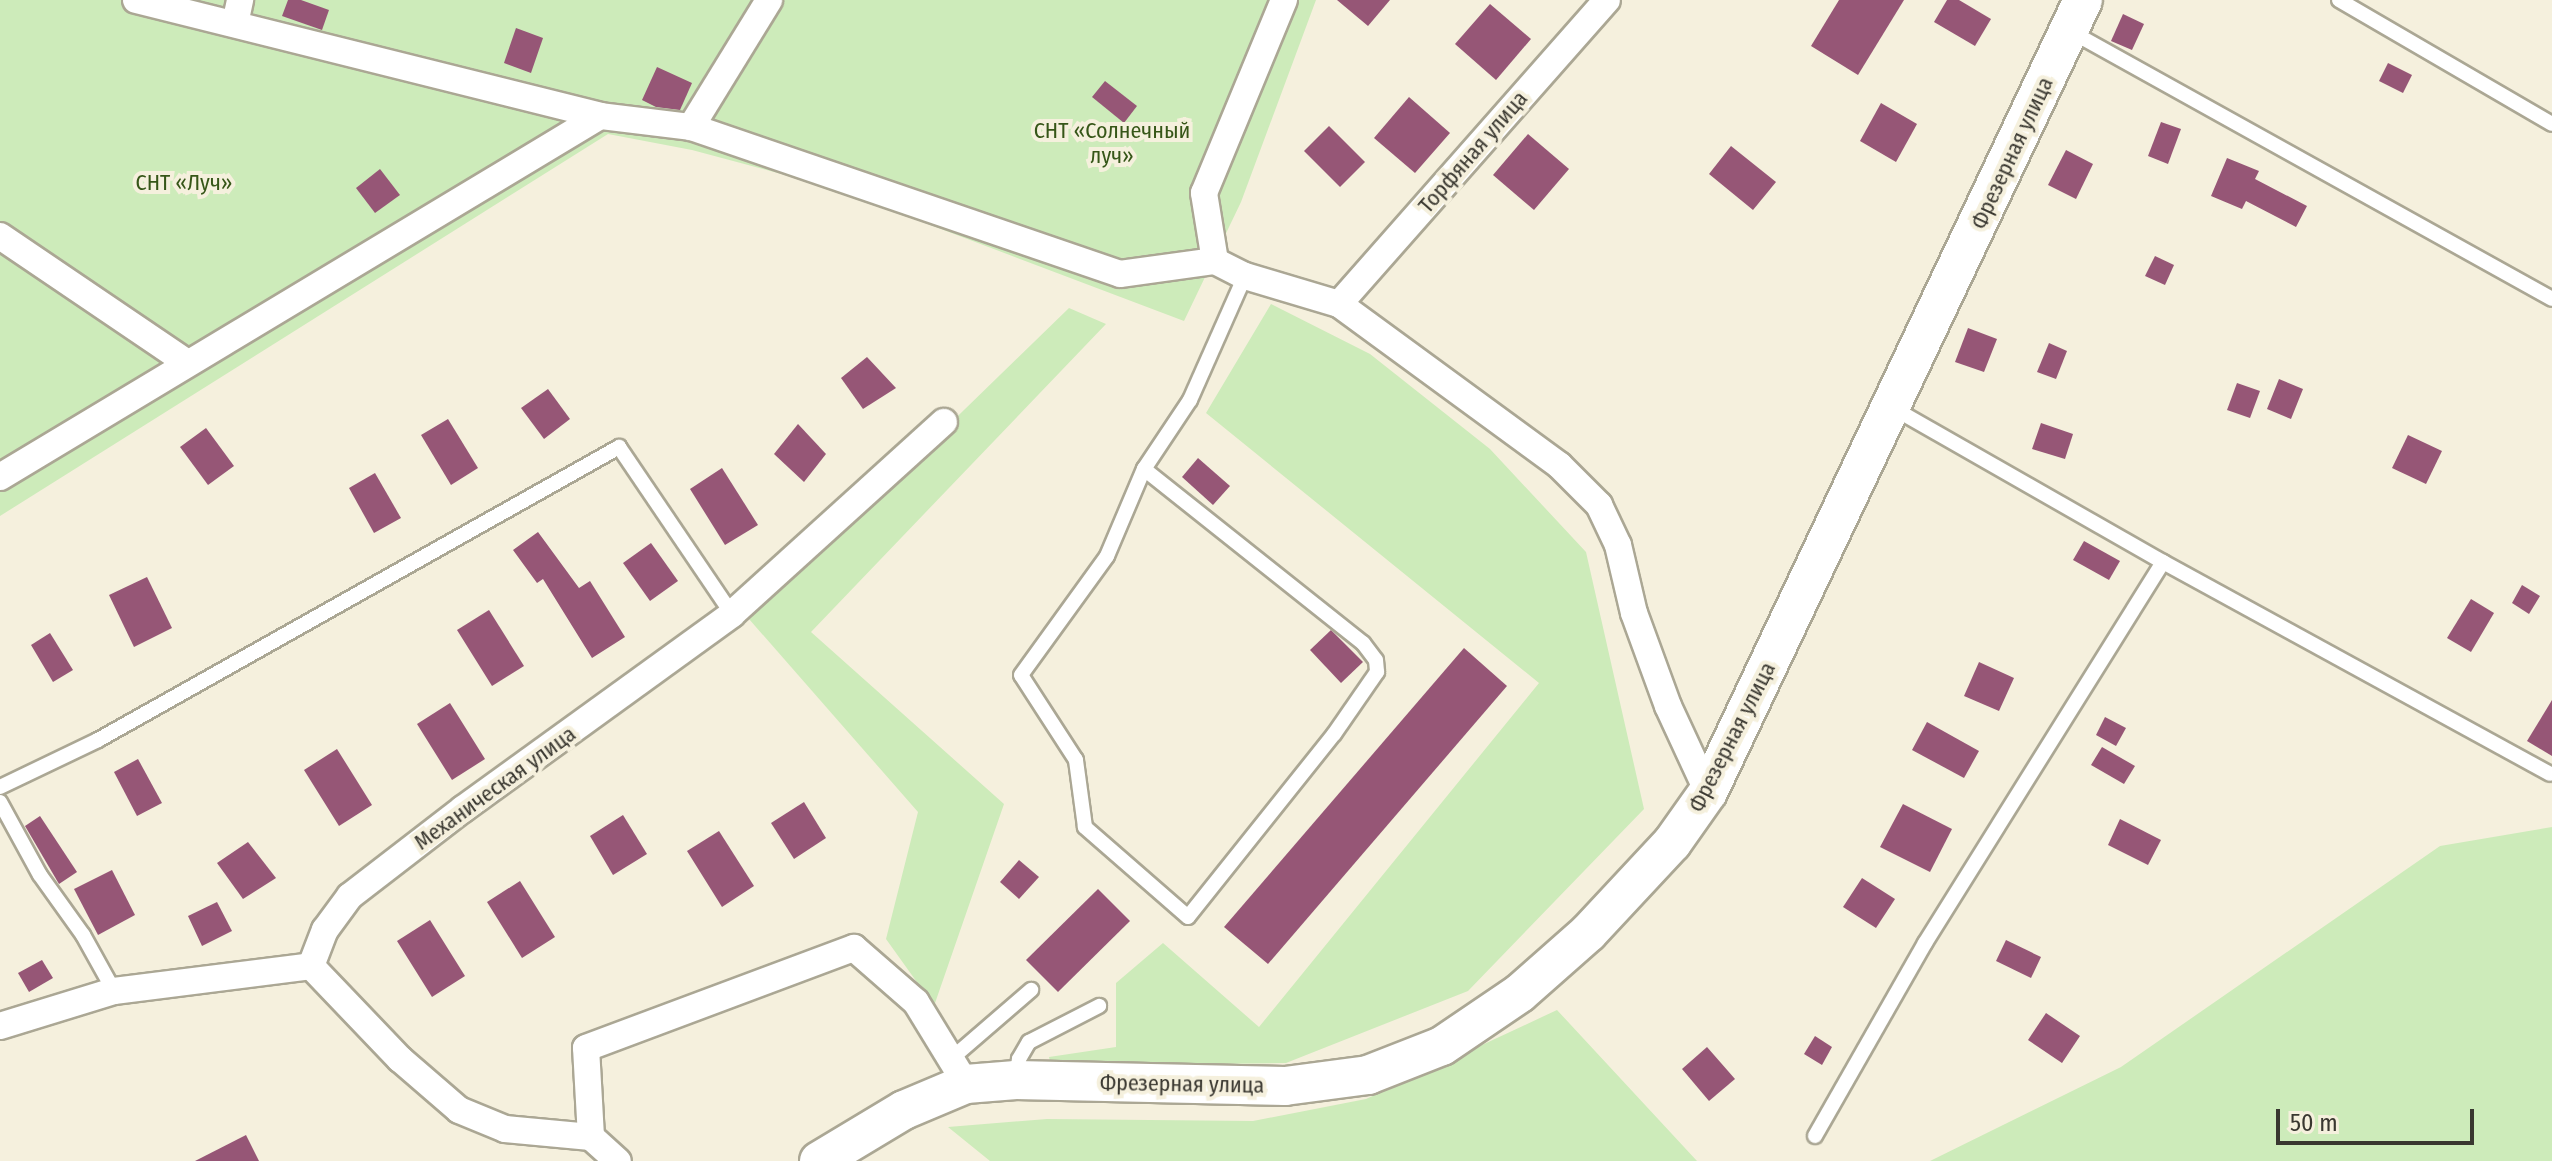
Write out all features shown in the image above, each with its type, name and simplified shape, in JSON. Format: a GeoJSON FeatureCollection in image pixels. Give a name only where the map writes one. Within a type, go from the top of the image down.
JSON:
{"type":"FeatureCollection","features":[{"type":"Feature","properties":{"kind":"street"},"geometry":{"type":"LineString","coordinates":[[136,0],[238,12],[600,116],[691,127],[1120,274],[1215,261],[1245,276],[1339,304],[1559,465],[1599,505],[1618,545],[1634,613],[1668,706],[1708,792]]}},
{"type":"Feature","properties":{"kind":"street"},"geometry":{"type":"LineString","coordinates":[[691,127],[769,0]]}},
{"type":"Feature","properties":{"kind":"street"},"geometry":{"type":"LineString","coordinates":[[1215,261],[1204,193],[1284,0]]}},
{"type":"Feature","properties":{"kind":"street","name":"Торфяная улица"},"geometry":{"type":"LineString","coordinates":[[1339,304],[1607,0]]}},
{"type":"Feature","properties":{"kind":"street","name":"Фрезерная улица"},"geometry":{"type":"LineString","coordinates":[[833,1159],[958,1072],[1016,1080],[1285,1086],[1368,1075],[1442,1046],[1520,993],[1588,933],[1672,843],[1708,792],[1893,408],[2076,15]]}},
{"type":"Feature","properties":{"kind":"street"},"geometry":{"type":"LineString","coordinates":[[0,477],[186,362],[600,116]]}},
{"type":"Feature","properties":{"kind":"street"},"geometry":{"type":"LineString","coordinates":[[0,236],[186,362]]}},
{"type":"Feature","properties":{"kind":"street","name":"Механическая улица"},"geometry":{"type":"LineString","coordinates":[[311,966],[325,930],[350,896],[463,809],[732,614],[944,422]]}},
{"type":"Feature","properties":{"kind":"street"},"geometry":{"type":"LineString","coordinates":[[591,1137],[586,1048],[854,948],[916,1002],[958,1072]]}},
{"type":"Feature","properties":{"kind":"street"},"geometry":{"type":"LineString","coordinates":[[0,1026],[114,991],[311,966],[400,1059],[459,1110],[505,1129],[591,1137],[618,1161]]}},
{"type":"Feature","properties":{"kind":"lane"},"geometry":{"type":"LineString","coordinates":[[2339,0],[2552,124]]}},
{"type":"Feature","properties":{"kind":"lane"},"geometry":{"type":"LineString","coordinates":[[2076,15],[2552,299]]}},
{"type":"Feature","properties":{"kind":"lane"},"geometry":{"type":"LineString","coordinates":[[1144,469],[1363,643],[1376,660],[1377,672],[1334,734],[1188,917],[1085,827],[1076,760],[1021,675],[1107,556],[1144,469],[1190,400],[1245,276]]}},
{"type":"Feature","properties":{"kind":"lane"},"geometry":{"type":"LineString","coordinates":[[1893,408],[2163,562],[2550,774]]}},
{"type":"Feature","properties":{"kind":"lane"},"geometry":{"type":"LineString","coordinates":[[0,787],[98,740],[619,447],[732,614]]}},
{"type":"Feature","properties":{"kind":"lane"},"geometry":{"type":"LineString","coordinates":[[1815,1136],[1925,943],[2163,562]]}},
{"type":"Feature","properties":{"kind":"lane"},"geometry":{"type":"LineString","coordinates":[[0,802],[40,875],[83,935],[114,991]]}},
{"type":"Feature","properties":{"kind":"lane"},"geometry":{"type":"LineString","coordinates":[[958,1072],[1031,990]]}},
{"type":"Feature","properties":{"kind":"lane"},"geometry":{"type":"LineString","coordinates":[[1016,1080],[1019,1059],[1029,1042],[1099,1006]]}},
{"type":"Feature","properties":{"kind":"green space"},"geometry":{"type":"Polygon","coordinates":[[[0,0],[1316,0],[1241,202],[1184,321],[830,187],[692,150],[608,134],[0,516],[0,0]]]}},
{"type":"Feature","properties":{"kind":"green space"},"geometry":{"type":"Polygon","coordinates":[[[1271,304],[1370,354],[1490,449],[1586,552],[1644,809],[1468,991],[1286,1063],[1051,1066],[1049,1057],[1116,1047],[1116,983],[1163,943],[1259,1027],[1539,683],[1206,413],[1271,304]]]}},
{"type":"Feature","properties":{"kind":"green space"},"geometry":{"type":"Polygon","coordinates":[[[1069,308],[1106,324],[811,632],[1004,804],[934,1006],[886,939],[918,812],[749,619],[1069,308]]]}},
{"type":"Feature","properties":{"kind":"green space"},"geometry":{"type":"Polygon","coordinates":[[[2552,827],[2552,1161],[1930,1161],[2121,1067],[2440,846],[2552,827]]]}},
{"type":"Feature","properties":{"kind":"green space"},"geometry":{"type":"Polygon","coordinates":[[[1557,1010],[1697,1161],[990,1161],[948,1127],[1047,1119],[1253,1121],[1366,1099],[1557,1010]]]}},
{"type":"Feature","properties":{"kind":"building"},"geometry":{"type":"Polygon","coordinates":[[[288,0],[301,0],[329,10],[322,30],[282,16],[288,0]]]}},
{"type":"Feature","properties":{"kind":"building"},"geometry":{"type":"Polygon","coordinates":[[[1337,0],[1390,0],[1368,26],[1337,0]]]}},
{"type":"Feature","properties":{"kind":"building"},"geometry":{"type":"Polygon","coordinates":[[[1839,0],[1904,0],[1858,75],[1811,46],[1839,0]]]}},
{"type":"Feature","properties":{"kind":"building"},"geometry":{"type":"Polygon","coordinates":[[[1947,0],[1959,0],[1991,19],[1975,46],[1934,22],[1947,0]]]}},
{"type":"Feature","properties":{"kind":"building"},"geometry":{"type":"Polygon","coordinates":[[[1490,4],[1531,39],[1496,80],[1455,44],[1490,4]]]}},
{"type":"Feature","properties":{"kind":"building"},"geometry":{"type":"Polygon","coordinates":[[[2123,14],[2144,24],[2132,50],[2111,41],[2123,14]]]}},
{"type":"Feature","properties":{"kind":"building"},"geometry":{"type":"Polygon","coordinates":[[[516,28],[543,38],[531,73],[504,63],[516,28]]]}},
{"type":"Feature","properties":{"kind":"building"},"geometry":{"type":"Polygon","coordinates":[[[2388,63],[2412,75],[2403,93],[2379,81],[2388,63]]]}},
{"type":"Feature","properties":{"kind":"building"},"geometry":{"type":"Polygon","coordinates":[[[657,67],[692,83],[680,110],[656,107],[642,100],[657,67]]]}},
{"type":"Feature","properties":{"kind":"building"},"geometry":{"type":"Polygon","coordinates":[[[1105,81],[1137,106],[1124,123],[1092,97],[1105,81]]]}},
{"type":"Feature","properties":{"kind":"building"},"geometry":{"type":"Polygon","coordinates":[[[1409,97],[1450,133],[1415,173],[1374,138],[1409,97]]]}},
{"type":"Feature","properties":{"kind":"building"},"geometry":{"type":"Polygon","coordinates":[[[1881,103],[1917,124],[1896,162],[1860,141],[1881,103]]]}},
{"type":"Feature","properties":{"kind":"building"},"geometry":{"type":"Polygon","coordinates":[[[2161,122],[2181,129],[2168,164],[2148,156],[2161,122]]]}},
{"type":"Feature","properties":{"kind":"building"},"geometry":{"type":"Polygon","coordinates":[[[1329,126],[1365,162],[1340,187],[1304,151],[1329,126]]]}},
{"type":"Feature","properties":{"kind":"building"},"geometry":{"type":"Polygon","coordinates":[[[1528,134],[1569,169],[1534,210],[1493,175],[1528,134]]]}},
{"type":"Feature","properties":{"kind":"building"},"geometry":{"type":"Polygon","coordinates":[[[1731,146],[1776,182],[1753,210],[1709,174],[1731,146]]]}},
{"type":"Feature","properties":{"kind":"building"},"geometry":{"type":"Polygon","coordinates":[[[2066,150],[2093,164],[2076,199],[2048,185],[2066,150]]]}},
{"type":"Feature","properties":{"kind":"building"},"geometry":{"type":"Polygon","coordinates":[[[2227,158],[2259,171],[2255,179],[2307,206],[2296,227],[2246,201],[2242,209],[2211,196],[2227,158]]]}},
{"type":"Feature","properties":{"kind":"building"},"geometry":{"type":"Polygon","coordinates":[[[380,169],[400,195],[375,213],[356,188],[380,169]]]}},
{"type":"Feature","properties":{"kind":"building"},"geometry":{"type":"Polygon","coordinates":[[[2155,256],[2174,265],[2165,285],[2145,276],[2155,256]]]}},
{"type":"Feature","properties":{"kind":"building"},"geometry":{"type":"Polygon","coordinates":[[[1968,328],[1997,339],[1984,372],[1955,362],[1968,328]]]}},
{"type":"Feature","properties":{"kind":"building"},"geometry":{"type":"Polygon","coordinates":[[[2049,343],[2067,351],[2056,379],[2037,372],[2049,343]]]}},
{"type":"Feature","properties":{"kind":"building"},"geometry":{"type":"Polygon","coordinates":[[[867,357],[896,388],[863,409],[841,378],[867,357]]]}},
{"type":"Feature","properties":{"kind":"building"},"geometry":{"type":"Polygon","coordinates":[[[2279,379],[2303,389],[2291,419],[2267,409],[2279,379]]]}},
{"type":"Feature","properties":{"kind":"building"},"geometry":{"type":"Polygon","coordinates":[[[2237,383],[2260,391],[2250,418],[2227,410],[2237,383]]]}},
{"type":"Feature","properties":{"kind":"building"},"geometry":{"type":"Polygon","coordinates":[[[548,389],[570,419],[544,439],[521,408],[548,389]]]}},
{"type":"Feature","properties":{"kind":"building"},"geometry":{"type":"Polygon","coordinates":[[[448,419],[478,468],[451,485],[421,435],[448,419]]]}},
{"type":"Feature","properties":{"kind":"building"},"geometry":{"type":"Polygon","coordinates":[[[2041,423],[2073,434],[2065,459],[2032,449],[2041,423]]]}},
{"type":"Feature","properties":{"kind":"building"},"geometry":{"type":"Polygon","coordinates":[[[798,424],[826,454],[804,482],[774,454],[798,424]]]}},
{"type":"Feature","properties":{"kind":"building"},"geometry":{"type":"Polygon","coordinates":[[[206,428],[234,466],[208,485],[180,447],[206,428]]]}},
{"type":"Feature","properties":{"kind":"building"},"geometry":{"type":"Polygon","coordinates":[[[2408,435],[2442,451],[2426,484],[2392,468],[2408,435]]]}},
{"type":"Feature","properties":{"kind":"building"},"geometry":{"type":"Polygon","coordinates":[[[1198,458],[1230,486],[1213,505],[1182,477],[1198,458]]]}},
{"type":"Feature","properties":{"kind":"building"},"geometry":{"type":"Polygon","coordinates":[[[722,468],[758,525],[725,545],[690,489],[722,468]]]}},
{"type":"Feature","properties":{"kind":"building"},"geometry":{"type":"Polygon","coordinates":[[[375,473],[401,518],[374,533],[349,488],[375,473]]]}},
{"type":"Feature","properties":{"kind":"building"},"geometry":{"type":"Polygon","coordinates":[[[538,532],[579,588],[590,581],[625,637],[592,658],[543,579],[537,583],[513,550],[538,532]]]}},
{"type":"Feature","properties":{"kind":"building"},"geometry":{"type":"Polygon","coordinates":[[[2084,541],[2120,561],[2109,580],[2073,560],[2084,541]]]}},
{"type":"Feature","properties":{"kind":"building"},"geometry":{"type":"Polygon","coordinates":[[[651,543],[678,581],[650,601],[623,563],[651,543]]]}},
{"type":"Feature","properties":{"kind":"building"},"geometry":{"type":"Polygon","coordinates":[[[147,577],[172,628],[134,647],[109,595],[147,577]]]}},
{"type":"Feature","properties":{"kind":"building"},"geometry":{"type":"Polygon","coordinates":[[[2522,585],[2540,596],[2529,614],[2512,603],[2522,585]]]}},
{"type":"Feature","properties":{"kind":"building"},"geometry":{"type":"Polygon","coordinates":[[[2471,599],[2494,613],[2471,652],[2447,638],[2471,599]]]}},
{"type":"Feature","properties":{"kind":"building"},"geometry":{"type":"Polygon","coordinates":[[[489,610],[524,666],[492,686],[457,630],[489,610]]]}},
{"type":"Feature","properties":{"kind":"building"},"geometry":{"type":"Polygon","coordinates":[[[1331,630],[1363,662],[1341,683],[1310,650],[1331,630]]]}},
{"type":"Feature","properties":{"kind":"building"},"geometry":{"type":"Polygon","coordinates":[[[50,633],[73,670],[53,682],[31,645],[50,633]]]}},
{"type":"Feature","properties":{"kind":"building"},"geometry":{"type":"Polygon","coordinates":[[[1464,648],[1507,686],[1268,964],[1224,927],[1464,648]]]}},
{"type":"Feature","properties":{"kind":"building"},"geometry":{"type":"Polygon","coordinates":[[[1979,662],[2014,678],[1999,711],[1964,696],[1979,662]]]}},
{"type":"Feature","properties":{"kind":"building"},"geometry":{"type":"Polygon","coordinates":[[[2552,700],[2552,756],[2527,741],[2552,700]]]}},
{"type":"Feature","properties":{"kind":"building"},"geometry":{"type":"Polygon","coordinates":[[[450,703],[485,759],[452,780],[417,724],[450,703]]]}},
{"type":"Feature","properties":{"kind":"building"},"geometry":{"type":"Polygon","coordinates":[[[2105,717],[2126,728],[2116,746],[2096,735],[2105,717]]]}},
{"type":"Feature","properties":{"kind":"building"},"geometry":{"type":"Polygon","coordinates":[[[1927,722],[1979,751],[1964,778],[1912,750],[1927,722]]]}},
{"type":"Feature","properties":{"kind":"building"},"geometry":{"type":"Polygon","coordinates":[[[2102,747],[2135,766],[2124,784],[2091,765],[2102,747]]]}},
{"type":"Feature","properties":{"kind":"building"},"geometry":{"type":"Polygon","coordinates":[[[337,749],[372,805],[339,826],[304,770],[337,749]]]}},
{"type":"Feature","properties":{"kind":"building"},"geometry":{"type":"Polygon","coordinates":[[[138,759],[162,803],[137,816],[114,772],[138,759]]]}},
{"type":"Feature","properties":{"kind":"building"},"geometry":{"type":"Polygon","coordinates":[[[804,802],[826,838],[794,859],[771,823],[804,802]]]}},
{"type":"Feature","properties":{"kind":"building"},"geometry":{"type":"Polygon","coordinates":[[[1903,804],[1952,829],[1930,872],[1880,847],[1903,804]]]}},
{"type":"Feature","properties":{"kind":"building"},"geometry":{"type":"Polygon","coordinates":[[[623,815],[647,854],[613,875],[590,836],[623,815]]]}},
{"type":"Feature","properties":{"kind":"building"},"geometry":{"type":"Polygon","coordinates":[[[40,816],[77,872],[59,884],[25,826],[40,816]]]}},
{"type":"Feature","properties":{"kind":"building"},"geometry":{"type":"Polygon","coordinates":[[[2120,819],[2161,840],[2148,865],[2108,845],[2120,819]]]}},
{"type":"Feature","properties":{"kind":"building"},"geometry":{"type":"Polygon","coordinates":[[[719,831],[754,886],[722,907],[687,851],[719,831]]]}},
{"type":"Feature","properties":{"kind":"building"},"geometry":{"type":"Polygon","coordinates":[[[248,842],[276,878],[243,899],[217,863],[248,842]]]}},
{"type":"Feature","properties":{"kind":"building"},"geometry":{"type":"Polygon","coordinates":[[[1019,860],[1039,877],[1019,899],[1000,882],[1019,860]]]}},
{"type":"Feature","properties":{"kind":"building"},"geometry":{"type":"Polygon","coordinates":[[[112,870],[135,915],[98,935],[74,889],[112,870]]]}},
{"type":"Feature","properties":{"kind":"building"},"geometry":{"type":"Polygon","coordinates":[[[1862,878],[1895,899],[1876,928],[1843,907],[1862,878]]]}},
{"type":"Feature","properties":{"kind":"building"},"geometry":{"type":"Polygon","coordinates":[[[520,881],[555,937],[522,958],[487,902],[520,881]]]}},
{"type":"Feature","properties":{"kind":"building"},"geometry":{"type":"Polygon","coordinates":[[[1098,889],[1130,921],[1058,992],[1026,960],[1098,889]]]}},
{"type":"Feature","properties":{"kind":"building"},"geometry":{"type":"Polygon","coordinates":[[[217,902],[232,931],[202,946],[188,916],[217,902]]]}},
{"type":"Feature","properties":{"kind":"building"},"geometry":{"type":"Polygon","coordinates":[[[430,920],[465,976],[432,997],[397,941],[430,920]]]}},
{"type":"Feature","properties":{"kind":"building"},"geometry":{"type":"Polygon","coordinates":[[[2006,940],[2041,957],[2031,978],[1996,961],[2006,940]]]}},
{"type":"Feature","properties":{"kind":"building"},"geometry":{"type":"Polygon","coordinates":[[[42,960],[53,978],[29,992],[18,973],[42,960]]]}},
{"type":"Feature","properties":{"kind":"building"},"geometry":{"type":"Polygon","coordinates":[[[2046,1013],[2080,1036],[2062,1063],[2028,1040],[2046,1013]]]}},
{"type":"Feature","properties":{"kind":"building"},"geometry":{"type":"Polygon","coordinates":[[[1815,1036],[1832,1047],[1822,1065],[1804,1054],[1815,1036]]]}},
{"type":"Feature","properties":{"kind":"building"},"geometry":{"type":"Polygon","coordinates":[[[1707,1047],[1735,1079],[1709,1101],[1682,1069],[1707,1047]]]}},
{"type":"Feature","properties":{"kind":"building"},"geometry":{"type":"Polygon","coordinates":[[[246,1135],[259,1161],[195,1161],[246,1135]]]}},
{"type":"Feature","properties":{"kind":"park label","name":"СНТ «Солнечный луч»"},"geometry":{"type":"Point","coordinates":[1112,142]}},
{"type":"Feature","properties":{"kind":"park label","name":"СНТ «Луч»"},"geometry":{"type":"Point","coordinates":[184,183]}}]}
